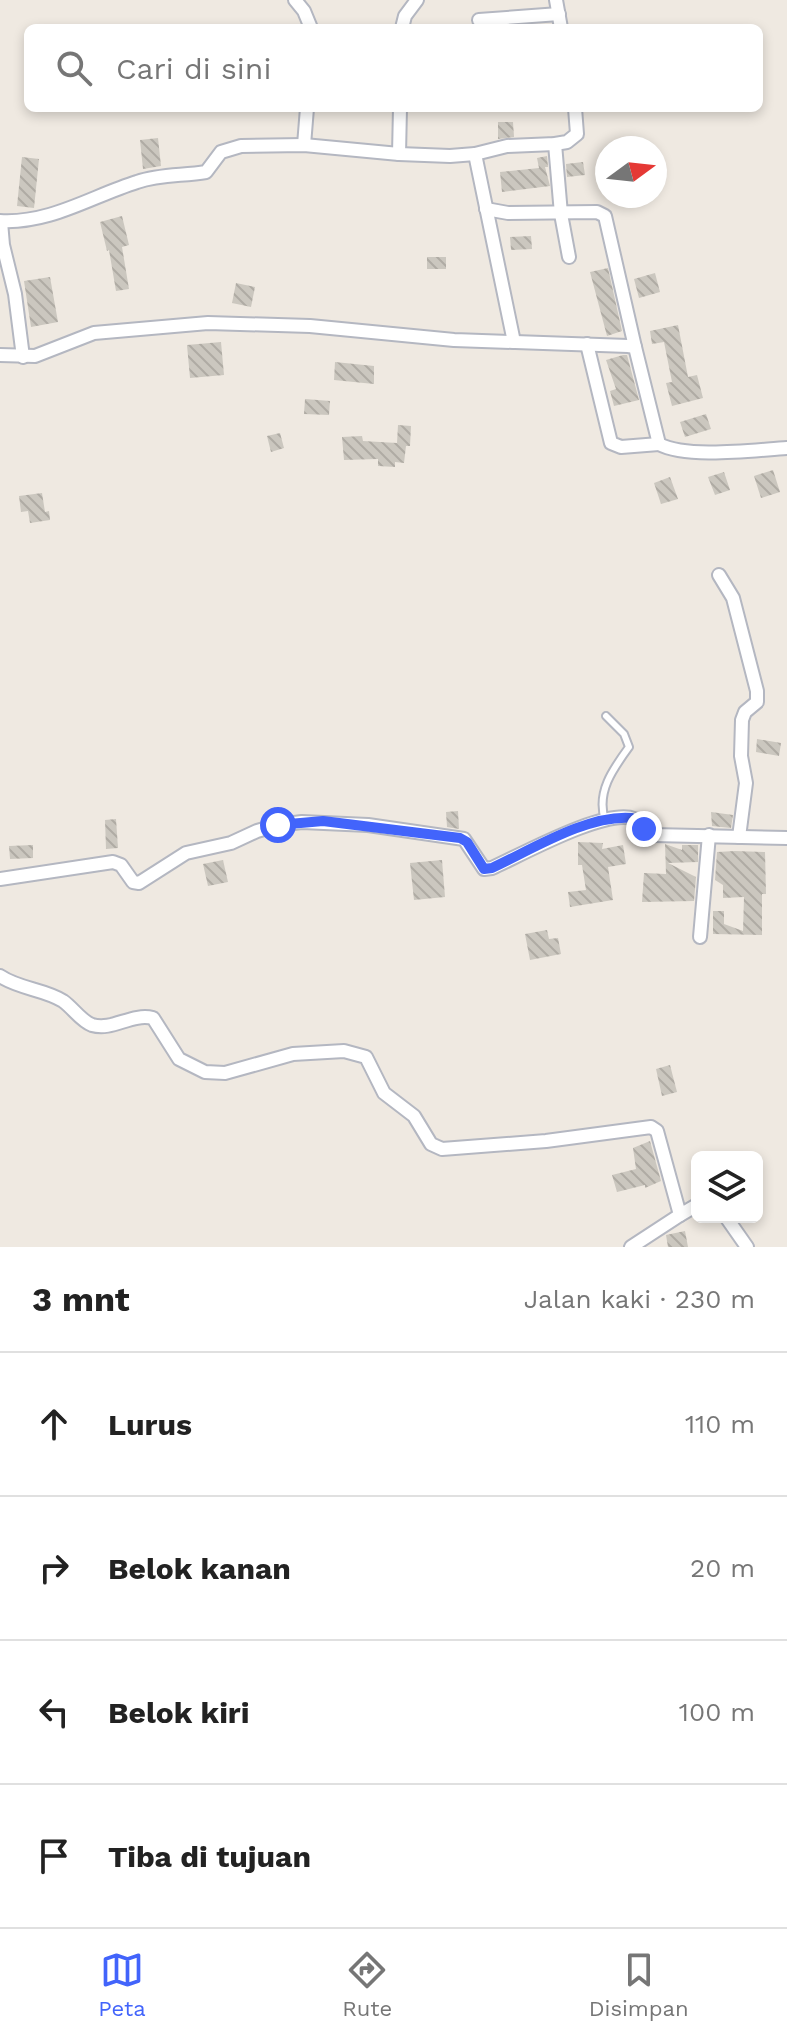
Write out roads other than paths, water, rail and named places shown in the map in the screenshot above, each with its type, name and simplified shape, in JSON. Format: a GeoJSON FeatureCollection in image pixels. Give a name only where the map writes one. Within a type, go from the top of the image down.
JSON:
{"type":"FeatureCollection","features":[{"type":"Feature","properties":{"kind":"street"},"geometry":{"type":"LineString","coordinates":[[295,0],[309,24]]}},
{"type":"Feature","properties":{"kind":"street"},"geometry":{"type":"LineString","coordinates":[[403,24],[417,0]]}},
{"type":"Feature","properties":{"kind":"street"},"geometry":{"type":"LineString","coordinates":[[479,20],[560,21],[556,0]]}},
{"type":"Feature","properties":{"kind":"street"},"geometry":{"type":"LineString","coordinates":[[304,145],[307,112]]}},
{"type":"Feature","properties":{"kind":"street"},"geometry":{"type":"LineString","coordinates":[[399,154],[400,112]]}},
{"type":"Feature","properties":{"kind":"street"},"geometry":{"type":"LineString","coordinates":[[23,357],[1,221],[53,215],[152,178],[206,172],[221,152],[230,148],[304,145],[399,154],[475,154],[507,146],[567,142],[577,134],[575,112]]}},
{"type":"Feature","properties":{"kind":"street"},"geometry":{"type":"LineString","coordinates":[[555,144],[561,214],[569,257]]}},
{"type":"Feature","properties":{"kind":"street"},"geometry":{"type":"LineString","coordinates":[[475,154],[514,342]]}},
{"type":"Feature","properties":{"kind":"street"},"geometry":{"type":"LineString","coordinates":[[486,209],[508,213],[597,212],[605,216],[659,444]]}},
{"type":"Feature","properties":{"kind":"street"},"geometry":{"type":"LineString","coordinates":[[0,355],[23,357],[48,353],[94,333],[208,323],[310,326],[454,340],[635,347]]}},
{"type":"Feature","properties":{"kind":"street"},"geometry":{"type":"LineString","coordinates":[[587,344],[611,443],[621,447],[659,444],[675,450],[715,452],[787,448]]}},
{"type":"Feature","properties":{"kind":"street"},"geometry":{"type":"LineString","coordinates":[[719,575],[733,598],[757,691],[757,702],[745,712],[742,720],[741,756],[746,783],[739,837]]}},
{"type":"Feature","properties":{"kind":"street"},"geometry":{"type":"LineString","coordinates":[[0,879],[113,862],[121,865],[133,882],[139,883],[186,853],[231,843],[278,825],[312,821],[368,825],[464,839],[480,867],[487,869],[565,834],[605,820],[632,818],[653,835],[787,838]]}},
{"type":"Feature","properties":{"kind":"street"},"geometry":{"type":"LineString","coordinates":[[700,937],[709,835]]}},
{"type":"Feature","properties":{"kind":"street"},"geometry":{"type":"LineString","coordinates":[[0,976],[9,982],[56,997],[91,1025],[107,1026],[132,1017],[153,1018],[179,1059],[205,1072],[225,1073],[293,1054],[357,1052],[372,1064],[384,1093],[414,1116],[431,1144],[442,1149],[546,1141],[651,1127],[657,1131],[680,1215]]}},
{"type":"Feature","properties":{"kind":"street"},"geometry":{"type":"LineString","coordinates":[[631,1247],[691,1209]]}},
{"type":"Feature","properties":{"kind":"street"},"geometry":{"type":"LineString","coordinates":[[730,1223],[747,1247]]}},
{"type":"Feature","properties":{"kind":"lane"},"geometry":{"type":"LineString","coordinates":[[605,820],[602,794],[614,768],[629,747],[624,734],[606,716]]}}]}
